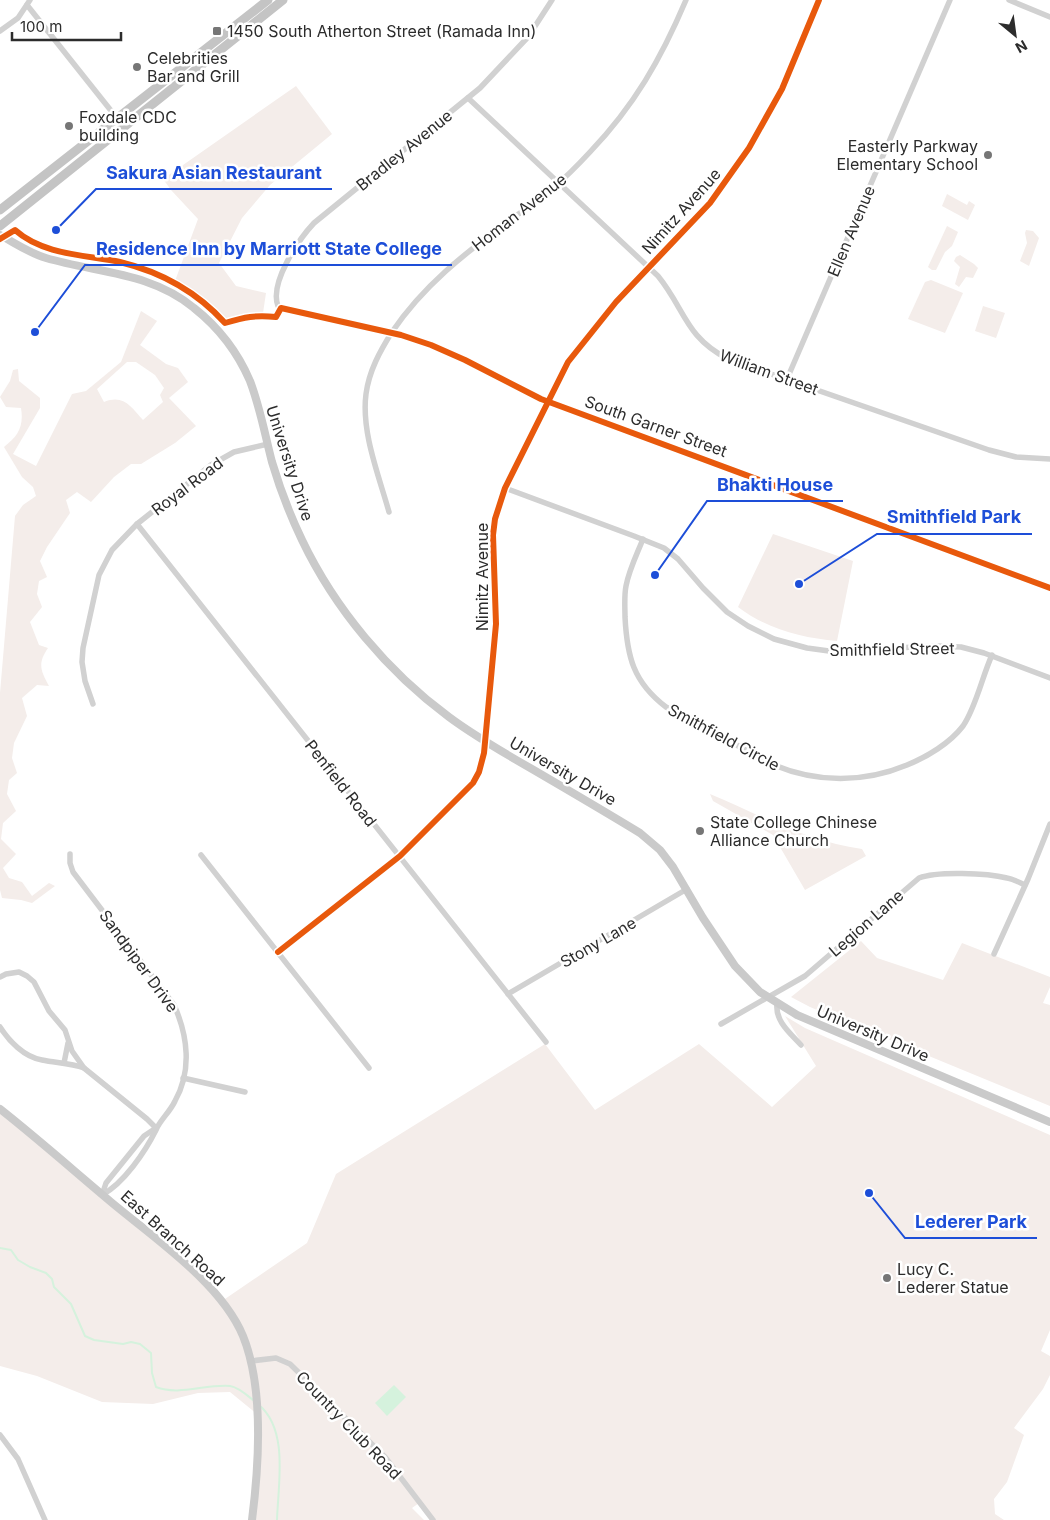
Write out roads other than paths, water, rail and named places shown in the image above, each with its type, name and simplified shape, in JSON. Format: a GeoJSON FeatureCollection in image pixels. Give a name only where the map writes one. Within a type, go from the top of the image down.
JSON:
{"type":"FeatureCollection","features":[{"type":"Feature","properties":{"kind":"main road"},"geometry":{"type":"LineString","coordinates":[[0,210],[268,0]]}},
{"type":"Feature","properties":{"kind":"main road"},"geometry":{"type":"LineString","coordinates":[[0,226],[283,0]]}},
{"type":"Feature","properties":{"kind":"main road","name":"University Drive"},"geometry":{"type":"LineString","coordinates":[[0,235],[26,250],[45,258],[117,273],[164,289],[192,306],[214,327],[236,355],[249,380],[283,495],[301,538],[331,592],[352,622],[372,646],[411,684],[448,716],[485,742],[640,833],[660,850],[687,889],[727,956],[744,977],[767,997],[797,1015],[1050,1122]]}},
{"type":"Feature","properties":{"kind":"main road","name":"East Branch Road"},"geometry":{"type":"LineString","coordinates":[[0,1109],[203,1280],[222,1301],[235,1320],[251,1361],[255,1390],[257,1469],[252,1520]]}},
{"type":"Feature","properties":{"kind":"street","name":"Bradley Avenue"},"geometry":{"type":"LineString","coordinates":[[281,308],[276,298],[281,277],[286,264],[306,232],[314,223],[480,88],[528,37],[552,0]]}},
{"type":"Feature","properties":{"kind":"street","name":"Homan Avenue"},"geometry":{"type":"LineString","coordinates":[[389,512],[369,441],[365,409],[371,374],[382,348],[419,297],[453,264],[559,183],[590,153],[631,104],[654,69],[669,41],[686,0]]}},
{"type":"Feature","properties":{"kind":"street","name":"Nimitz Avenue"},"geometry":{"type":"LineString","coordinates":[[278,952],[400,856],[472,783],[479,772],[483,760],[496,624],[494,519],[505,488],[568,362],[616,302],[710,203],[733,174],[782,89],[819,0]]}},
{"type":"Feature","properties":{"kind":"street","name":"Ellen Avenue"},"geometry":{"type":"LineString","coordinates":[[787,379],[950,0]]}},
{"type":"Feature","properties":{"kind":"street"},"geometry":{"type":"LineString","coordinates":[[1009,0],[1050,17]]}},
{"type":"Feature","properties":{"kind":"street"},"geometry":{"type":"LineString","coordinates":[[0,31],[18,18],[28,2],[124,127]]}},
{"type":"Feature","properties":{"kind":"street","name":"William Street"},"geometry":{"type":"LineString","coordinates":[[468,98],[649,267],[667,287],[695,335],[708,348],[728,359],[989,450],[1016,457],[1050,459]]}},
{"type":"Feature","properties":{"kind":"street","name":"South Garner Street"},"geometry":{"type":"LineString","coordinates":[[281,308],[412,338],[442,349],[541,399],[1050,588]]}},
{"type":"Feature","properties":{"kind":"street","name":"Royal Road"},"geometry":{"type":"LineString","coordinates":[[93,704],[85,681],[82,662],[83,648],[99,574],[112,550],[137,524],[220,458],[234,452],[268,444]]}},
{"type":"Feature","properties":{"kind":"street","name":"Smithfield Street"},"geometry":{"type":"LineString","coordinates":[[505,488],[655,544],[672,554],[716,602],[737,619],[764,635],[786,643],[818,650],[841,651],[948,646],[971,649],[992,655],[1050,678]]}},
{"type":"Feature","properties":{"kind":"street","name":"Penfield Road"},"geometry":{"type":"LineString","coordinates":[[137,524],[546,1042]]}},
{"type":"Feature","properties":{"kind":"street","name":"Smithfield Circle"},"geometry":{"type":"LineString","coordinates":[[643,539],[628,576],[624,602],[630,657],[642,684],[653,697],[666,707],[772,764],[792,772],[823,778],[860,778],[896,770],[935,750],[955,734],[969,715],[992,655]]}},
{"type":"Feature","properties":{"kind":"street"},"geometry":{"type":"LineString","coordinates":[[994,954],[1050,824]]}},
{"type":"Feature","properties":{"kind":"street","name":"Sandpiper Drive"},"geometry":{"type":"LineString","coordinates":[[70,854],[70,864],[73,872],[174,1005],[184,1036],[186,1065],[184,1078],[175,1101],[156,1128],[150,1143],[114,1188],[102,1195]]}},
{"type":"Feature","properties":{"kind":"street"},"geometry":{"type":"LineString","coordinates":[[201,854],[369,1068]]}},
{"type":"Feature","properties":{"kind":"street","name":"Legion Lane"},"geometry":{"type":"LineString","coordinates":[[721,1024],[806,976],[919,878],[937,874],[990,876],[1008,878],[1025,885]]}},
{"type":"Feature","properties":{"kind":"street","name":"Stony Lane"},"geometry":{"type":"LineString","coordinates":[[508,994],[687,889]]}},
{"type":"Feature","properties":{"kind":"street"},"geometry":{"type":"LineString","coordinates":[[0,977],[19,972],[34,982],[49,1011],[64,1030],[72,1051],[84,1068],[156,1128]]}},
{"type":"Feature","properties":{"kind":"street"},"geometry":{"type":"LineString","coordinates":[[777,1004],[779,1018],[801,1045]]}},
{"type":"Feature","properties":{"kind":"street"},"geometry":{"type":"LineString","coordinates":[[0,1027],[6,1036],[26,1054],[40,1060],[84,1068]]}},
{"type":"Feature","properties":{"kind":"street"},"geometry":{"type":"LineString","coordinates":[[64,1063],[68,1041]]}},
{"type":"Feature","properties":{"kind":"street"},"geometry":{"type":"LineString","coordinates":[[184,1078],[245,1092]]}},
{"type":"Feature","properties":{"kind":"street","name":"Sandpiper Drive"},"geometry":{"type":"LineString","coordinates":[[102,1195],[106,1183],[133,1149],[144,1136],[156,1128]]}},
{"type":"Feature","properties":{"kind":"street","name":"Country Club Road"},"geometry":{"type":"LineString","coordinates":[[251,1361],[276,1358],[290,1364],[385,1457],[433,1520]]}},
{"type":"Feature","properties":{"kind":"street"},"geometry":{"type":"LineString","coordinates":[[0,1435],[18,1459],[45,1520]]}},
{"type":"Feature","properties":{"kind":"waterway"},"geometry":{"type":"LineString","coordinates":[[0,1248],[11,1250],[18,1260],[46,1273],[52,1279],[54,1287],[71,1304],[85,1336],[94,1340],[140,1344],[151,1353],[152,1373],[156,1387],[183,1390],[230,1386],[253,1400]]}},
{"type":"Feature","properties":{"kind":"waterway"},"geometry":{"type":"LineString","coordinates":[[259,1405],[275,1429],[278,1443],[280,1475],[277,1520]]}},
{"type":"Feature","properties":{"kind":"place","name":"1450 South Atherton Street (Ramada Inn)"},"geometry":{"type":"Point","coordinates":[217,31]}},
{"type":"Feature","properties":{"kind":"place","name":"Celebrities Bar and Grill"},"geometry":{"type":"Point","coordinates":[137,67]}},
{"type":"Feature","properties":{"kind":"place","name":"Foxdale CDC building"},"geometry":{"type":"Point","coordinates":[69,126]}},
{"type":"Feature","properties":{"kind":"place","name":"Easterly Parkway Elementary School"},"geometry":{"type":"Point","coordinates":[988,155]}},
{"type":"Feature","properties":{"kind":"place","name":"Sakura Asian Restaurant"},"geometry":{"type":"Point","coordinates":[56,230]}},
{"type":"Feature","properties":{"kind":"place","name":"Residence Inn by Marriott State College"},"geometry":{"type":"Point","coordinates":[35,332]}},
{"type":"Feature","properties":{"kind":"place","name":"Bhakti House"},"geometry":{"type":"Point","coordinates":[655,575]}},
{"type":"Feature","properties":{"kind":"place","name":"Smithfield Park"},"geometry":{"type":"Point","coordinates":[799,584]}},
{"type":"Feature","properties":{"kind":"place","name":"State College Chinese Alliance Church"},"geometry":{"type":"Point","coordinates":[700,831]}},
{"type":"Feature","properties":{"kind":"place","name":"Lederer Park"},"geometry":{"type":"Point","coordinates":[869,1193]}},
{"type":"Feature","properties":{"kind":"place","name":"Lucy C. Lederer Statue"},"geometry":{"type":"Point","coordinates":[887,1278]}}]}
